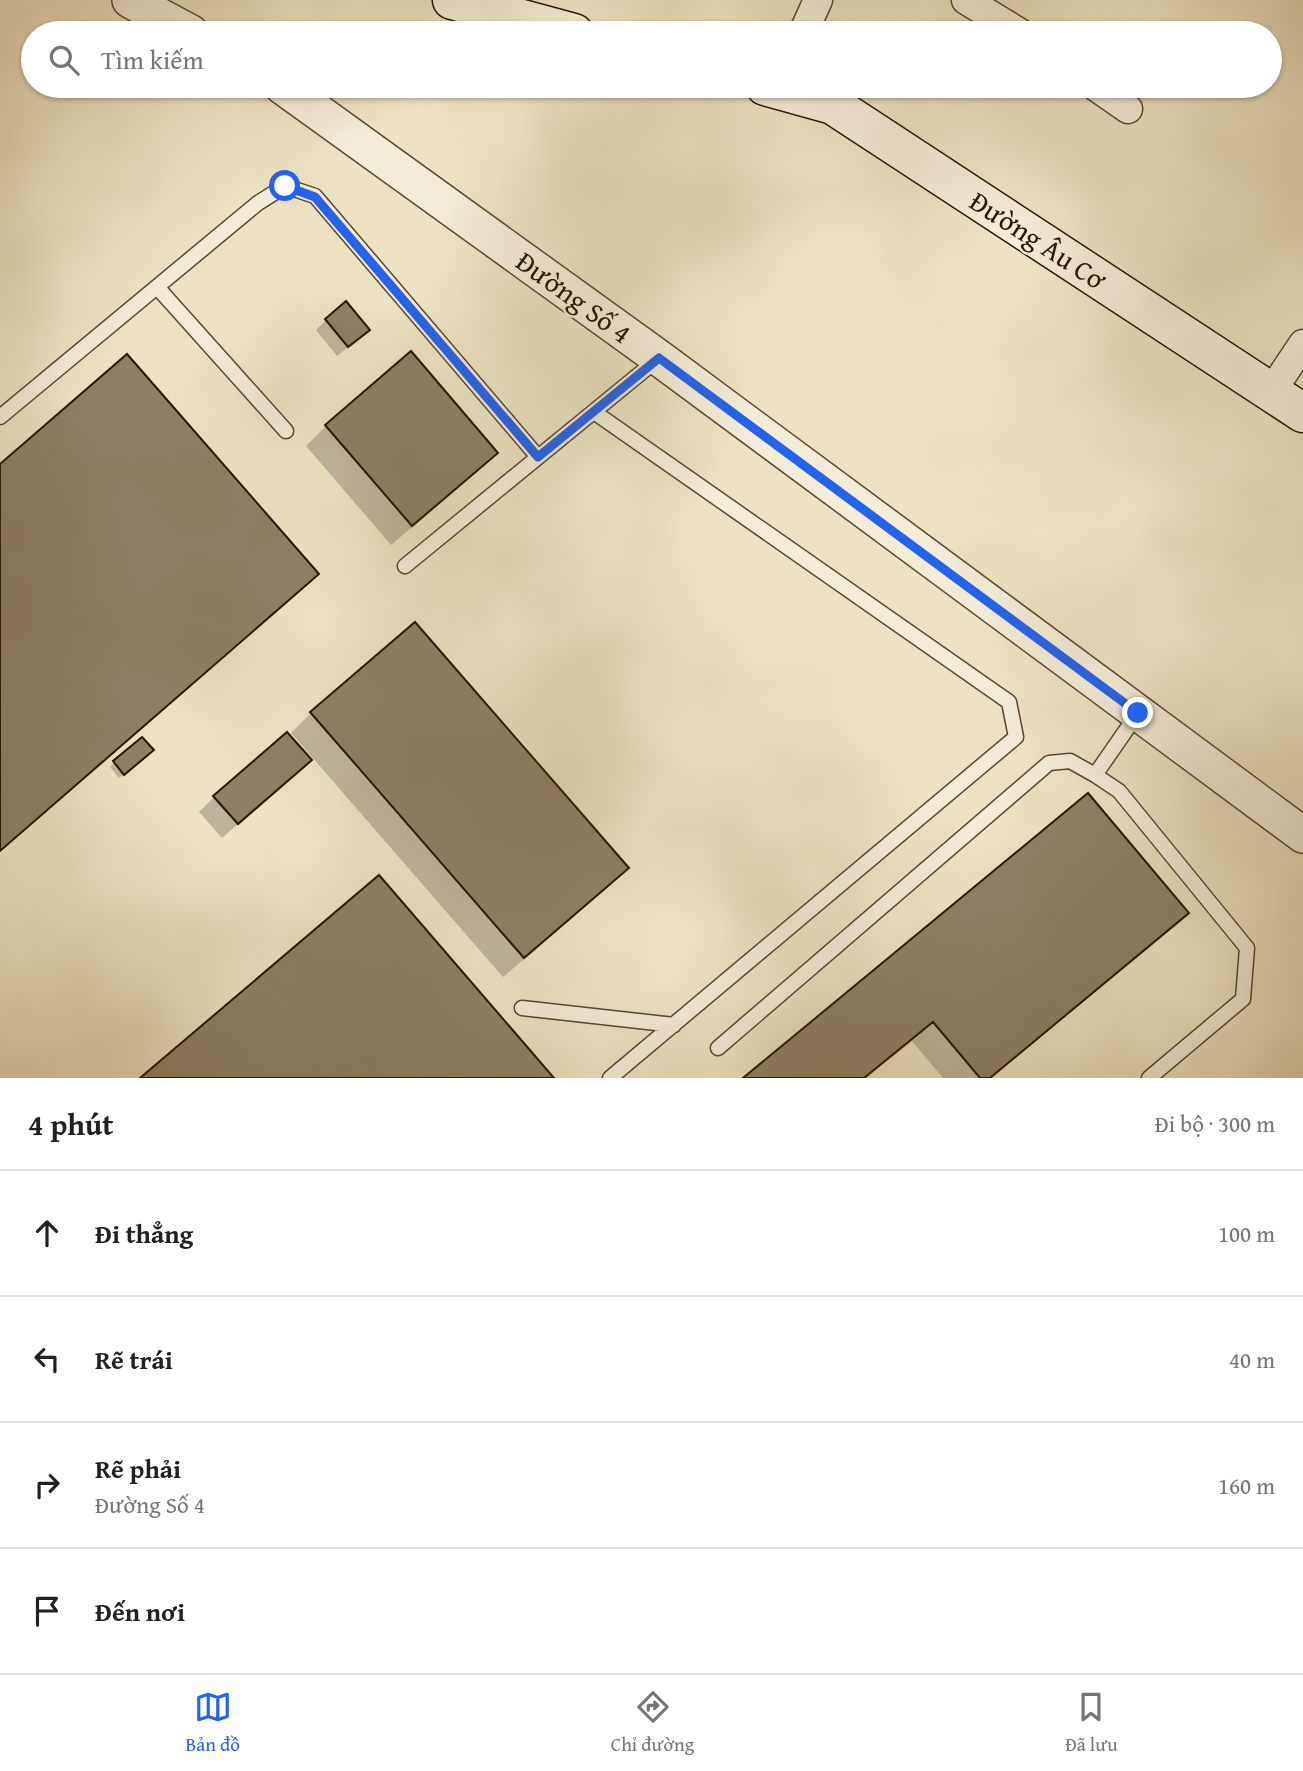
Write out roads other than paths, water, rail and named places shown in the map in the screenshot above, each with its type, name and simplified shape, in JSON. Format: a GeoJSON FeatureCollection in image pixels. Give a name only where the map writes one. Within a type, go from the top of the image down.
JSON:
{"type":"FeatureCollection","features":[{"type":"Feature","properties":{"kind":"main road"},"geometry":{"type":"LineString","coordinates":[[466,2],[532,21]]}},
{"type":"Feature","properties":{"kind":"main road","name":"Đường Âu Cơ"},"geometry":{"type":"LineString","coordinates":[[810,98],[833,105],[1303,413]]}},
{"type":"Feature","properties":{"kind":"street"},"geometry":{"type":"LineString","coordinates":[[130,0],[169,21]]}},
{"type":"Feature","properties":{"kind":"street"},"geometry":{"type":"LineString","coordinates":[[808,21],[818,0]]}},
{"type":"Feature","properties":{"kind":"street"},"geometry":{"type":"LineString","coordinates":[[966,0],[1000,21]]}},
{"type":"Feature","properties":{"kind":"street","name":"Đường Số 4"},"geometry":{"type":"LineString","coordinates":[[299,98],[659,358],[1303,835]]}},
{"type":"Feature","properties":{"kind":"street"},"geometry":{"type":"LineString","coordinates":[[1112,98],[1128,109]]}},
{"type":"Feature","properties":{"kind":"street"},"geometry":{"type":"LineString","coordinates":[[1271,392],[1303,344]]}},
{"type":"Feature","properties":{"kind":"lane"},"geometry":{"type":"LineString","coordinates":[[0,417],[258,203],[285,186],[315,197],[538,457]]}},
{"type":"Feature","properties":{"kind":"lane"},"geometry":{"type":"LineString","coordinates":[[157,287],[286,431]]}},
{"type":"Feature","properties":{"kind":"lane"},"geometry":{"type":"LineString","coordinates":[[405,566],[659,358]]}},
{"type":"Feature","properties":{"kind":"lane"},"geometry":{"type":"LineString","coordinates":[[594,412],[1009,702],[1016,737],[610,1078]]}},
{"type":"Feature","properties":{"kind":"lane"},"geometry":{"type":"LineString","coordinates":[[1095,775],[1138,713]]}},
{"type":"Feature","properties":{"kind":"lane"},"geometry":{"type":"LineString","coordinates":[[718,1048],[1049,763],[1070,761],[1119,791],[1247,948],[1243,999],[1149,1078]]}},
{"type":"Feature","properties":{"kind":"lane"},"geometry":{"type":"LineString","coordinates":[[522,1008],[674,1025]]}}]}
